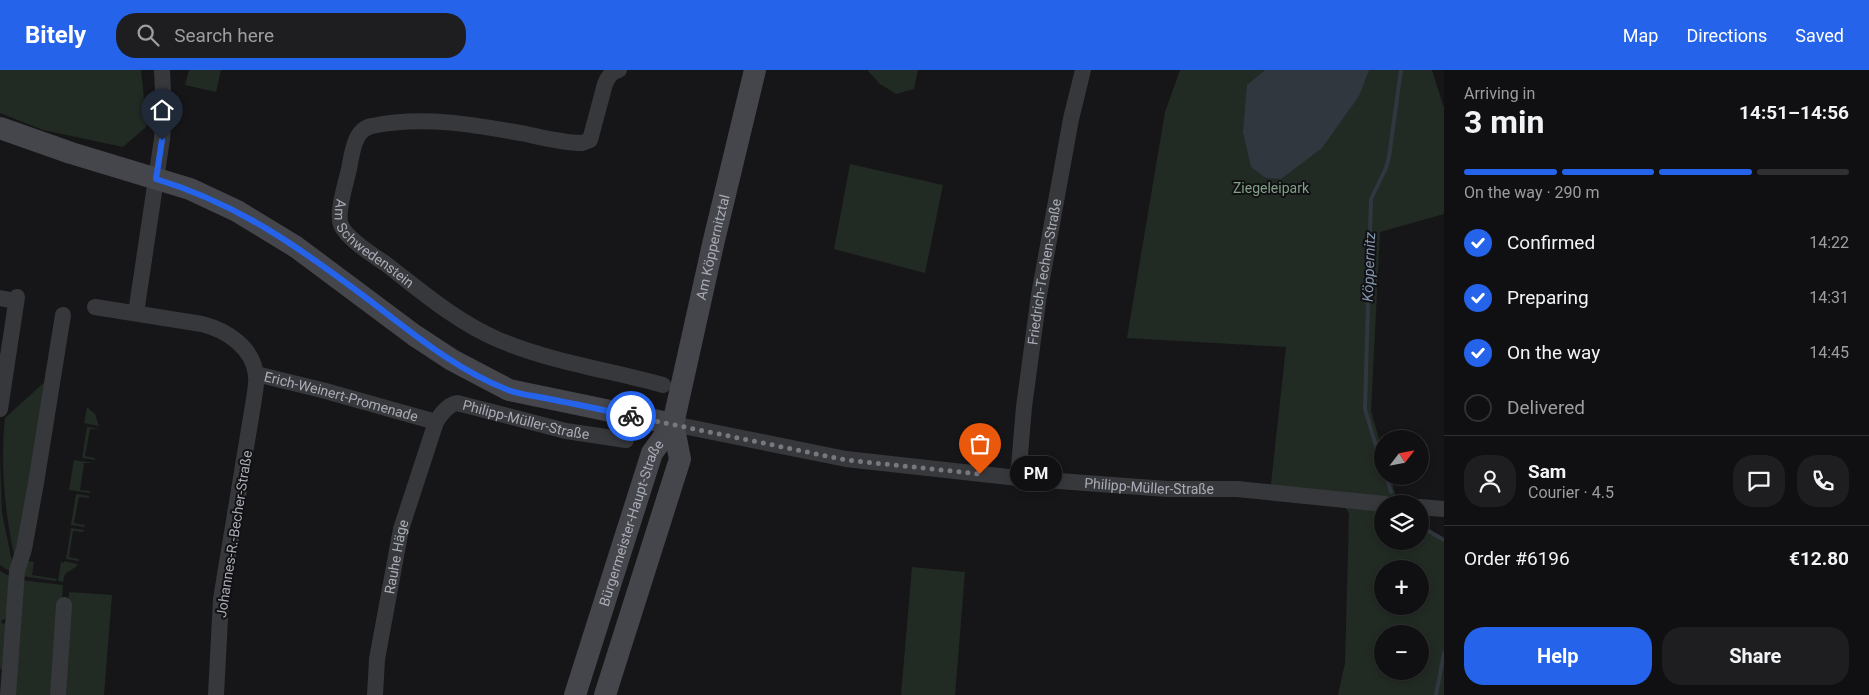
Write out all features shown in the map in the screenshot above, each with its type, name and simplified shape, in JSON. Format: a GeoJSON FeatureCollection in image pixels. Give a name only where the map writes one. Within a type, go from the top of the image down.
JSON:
{"type":"FeatureCollection","features":[{"type":"Feature","properties":{"kind":"street"},"geometry":{"type":"LineString","coordinates":[[136,313],[162,140],[164,112],[162,70]]}},
{"type":"Feature","properties":{"kind":"street","name":"Am Schwedenstein"},"geometry":{"type":"LineString","coordinates":[[619,70],[614,71],[608,76],[590,140],[582,143],[467,124],[436,122],[387,123],[363,129],[357,138],[351,160],[341,205],[340,222],[345,232],[372,254],[455,316],[477,329],[544,356],[658,384]]}},
{"type":"Feature","properties":{"kind":"street","name":"Am Köppernitztal"},"geometry":{"type":"LineString","coordinates":[[673,424],[714,240],[755,70]]}},
{"type":"Feature","properties":{"kind":"street","name":"Friedrich-Techen-Straße"},"geometry":{"type":"LineString","coordinates":[[1018,478],[1025,397],[1039,295],[1071,119],[1083,70]]}},
{"type":"Feature","properties":{"kind":"street","name":"Philipp-Müller-Straße"},"geometry":{"type":"LineString","coordinates":[[0,128],[71,153],[190,189],[220,202],[271,230],[323,266],[414,336],[480,377],[509,390],[846,460],[1018,478],[1167,489],[1237,489],[1374,503]]}},
{"type":"Feature","properties":{"kind":"street"},"geometry":{"type":"LineString","coordinates":[[0,409],[11,299]]}},
{"type":"Feature","properties":{"kind":"street","name":"Erich-Weinert-Promenade"},"geometry":{"type":"LineString","coordinates":[[95,307],[202,324],[225,332],[240,344],[253,364],[256,374],[322,390],[436,422]]}},
{"type":"Feature","properties":{"kind":"street"},"geometry":{"type":"LineString","coordinates":[[8,695],[17,571],[24,549],[36,483],[62,315]]}},
{"type":"Feature","properties":{"kind":"street","name":"Johannes-R.-Becher-Straße"},"geometry":{"type":"LineString","coordinates":[[216,695],[221,599],[254,399],[256,374]]}},
{"type":"Feature","properties":{"kind":"street","name":"Philipp-Müller-Straße"},"geometry":{"type":"LineString","coordinates":[[436,422],[441,414],[457,402],[566,431],[626,440]]}},
{"type":"Feature","properties":{"kind":"street","name":"Rauhe Häge"},"geometry":{"type":"LineString","coordinates":[[375,695],[377,659],[401,529],[436,422]]}},
{"type":"Feature","properties":{"kind":"street","name":"Bürgermeister-Haupt-Straße"},"geometry":{"type":"LineString","coordinates":[[575,695],[652,453],[673,424]]}},
{"type":"Feature","properties":{"kind":"street","name":"Bürgermeister-Haupt-Straße"},"geometry":{"type":"LineString","coordinates":[[604,695],[680,459],[673,424]]}},
{"type":"Feature","properties":{"kind":"street"},"geometry":{"type":"LineString","coordinates":[[1429,508],[1444,509]]}},
{"type":"Feature","properties":{"kind":"street"},"geometry":{"type":"LineString","coordinates":[[58,695],[64,605]]}},
{"type":"Feature","properties":{"kind":"green space"},"geometry":{"type":"Polygon","coordinates":[[[0,70],[141,70],[147,126],[123,147],[43,130],[0,113],[0,70]]]}},
{"type":"Feature","properties":{"kind":"green space"},"geometry":{"type":"Polygon","coordinates":[[[189,70],[221,70],[216,92],[185,85],[189,70]]]}},
{"type":"Feature","properties":{"kind":"green space"},"geometry":{"type":"Polygon","coordinates":[[[869,70],[918,70],[914,89],[896,94],[880,84],[869,70]]]}},
{"type":"Feature","properties":{"kind":"green space","name":"Ziegeleipark"},"geometry":{"type":"Polygon","coordinates":[[[1180,70],[1432,70],[1444,108],[1444,214],[1380,232],[1371,411],[1376,430],[1374,430],[1374,485],[1393,485],[1395,495],[1374,495],[1374,550],[1429,550],[1429,533],[1444,542],[1444,695],[1338,695],[1345,663],[1349,514],[1342,500],[1270,493],[1286,347],[1127,338],[1165,112],[1180,70]]]}},
{"type":"Feature","properties":{"kind":"green space"},"geometry":{"type":"Polygon","coordinates":[[[850,164],[943,185],[925,273],[834,249],[850,164]]]}},
{"type":"Feature","properties":{"kind":"green space"},"geometry":{"type":"Polygon","coordinates":[[[50,377],[16,564],[4,491],[5,418],[50,377]]]}},
{"type":"Feature","properties":{"kind":"green space"},"geometry":{"type":"Polygon","coordinates":[[[87,407],[95,414],[99,426],[84,423],[87,407]]]}},
{"type":"Feature","properties":{"kind":"green space"},"geometry":{"type":"Polygon","coordinates":[[[87,427],[100,429],[90,429],[85,456],[95,458],[95,460],[82,458],[87,427]]]}},
{"type":"Feature","properties":{"kind":"green space"},"geometry":{"type":"Polygon","coordinates":[[[0,457],[2,513],[14,571],[0,565],[0,457]]]}},
{"type":"Feature","properties":{"kind":"green space"},"geometry":{"type":"Polygon","coordinates":[[[74,460],[94,463],[84,463],[80,490],[90,491],[90,493],[69,490],[74,460]]]}},
{"type":"Feature","properties":{"kind":"green space"},"geometry":{"type":"Polygon","coordinates":[[[76,494],[89,496],[89,498],[79,497],[74,523],[85,525],[84,527],[71,525],[76,494]]]}},
{"type":"Feature","properties":{"kind":"green space"},"geometry":{"type":"Polygon","coordinates":[[[71,528],[84,530],[83,532],[73,531],[69,557],[79,559],[79,561],[66,559],[71,528]]]}},
{"type":"Feature","properties":{"kind":"green space"},"geometry":{"type":"Polygon","coordinates":[[[23,560],[34,562],[32,575],[57,579],[56,581],[22,576],[23,560]]]}},
{"type":"Feature","properties":{"kind":"green space"},"geometry":{"type":"Polygon","coordinates":[[[64,561],[77,564],[77,566],[65,574],[63,582],[58,581],[61,562],[64,563],[64,561]]]}},
{"type":"Feature","properties":{"kind":"green space"},"geometry":{"type":"Polygon","coordinates":[[[912,567],[965,572],[955,695],[901,695],[912,567]]]}},
{"type":"Feature","properties":{"kind":"green space"},"geometry":{"type":"Polygon","coordinates":[[[0,571],[13,578],[11,615],[1,621],[3,624],[11,619],[6,674],[0,668],[0,571]]]}},
{"type":"Feature","properties":{"kind":"green space"},"geometry":{"type":"Polygon","coordinates":[[[20,580],[63,585],[55,695],[12,695],[20,580]]]}},
{"type":"Feature","properties":{"kind":"green space"},"geometry":{"type":"Polygon","coordinates":[[[69,592],[112,595],[104,695],[61,695],[69,592]]]}},
{"type":"Feature","properties":{"kind":"shaded area"},"geometry":{"type":"Polygon","coordinates":[[[1265,70],[1369,70],[1359,96],[1322,148],[1281,179],[1266,178],[1251,167],[1243,132],[1247,85],[1265,70]]]}},
{"type":"Feature","properties":{"kind":"waterway","name":"Köppernitz"},"geometry":{"type":"LineString","coordinates":[[1374,439],[1365,409],[1371,199],[1386,168],[1389,157],[1401,70]]}},
{"type":"Feature","properties":{"kind":"waterway","name":"Köppernitz"},"geometry":{"type":"LineString","coordinates":[[1389,485],[1391,492]]}},
{"type":"Feature","properties":{"kind":"waterway","name":"Köppernitz"},"geometry":{"type":"LineString","coordinates":[[1429,531],[1444,540]]}},
{"type":"Feature","properties":{"kind":"waterway","name":"Köppernitz"},"geometry":{"type":"LineString","coordinates":[[1436,695],[1444,653]]}},
{"type":"Feature","properties":{"kind":"way so far"},"geometry":{"type":"LineString","coordinates":[[631,416],[846,460],[980,474]]}},
{"type":"Feature","properties":{"kind":"place","name":"PM"},"geometry":{"type":"Point","coordinates":[980,474]}},
{"type":"Feature","properties":{"kind":"route"},"geometry":{"type":"LineString","coordinates":[[162,140],[156,179],[190,189],[220,202],[271,230],[296,246],[369,300],[414,336],[480,377],[509,390],[631,416]]}}]}
